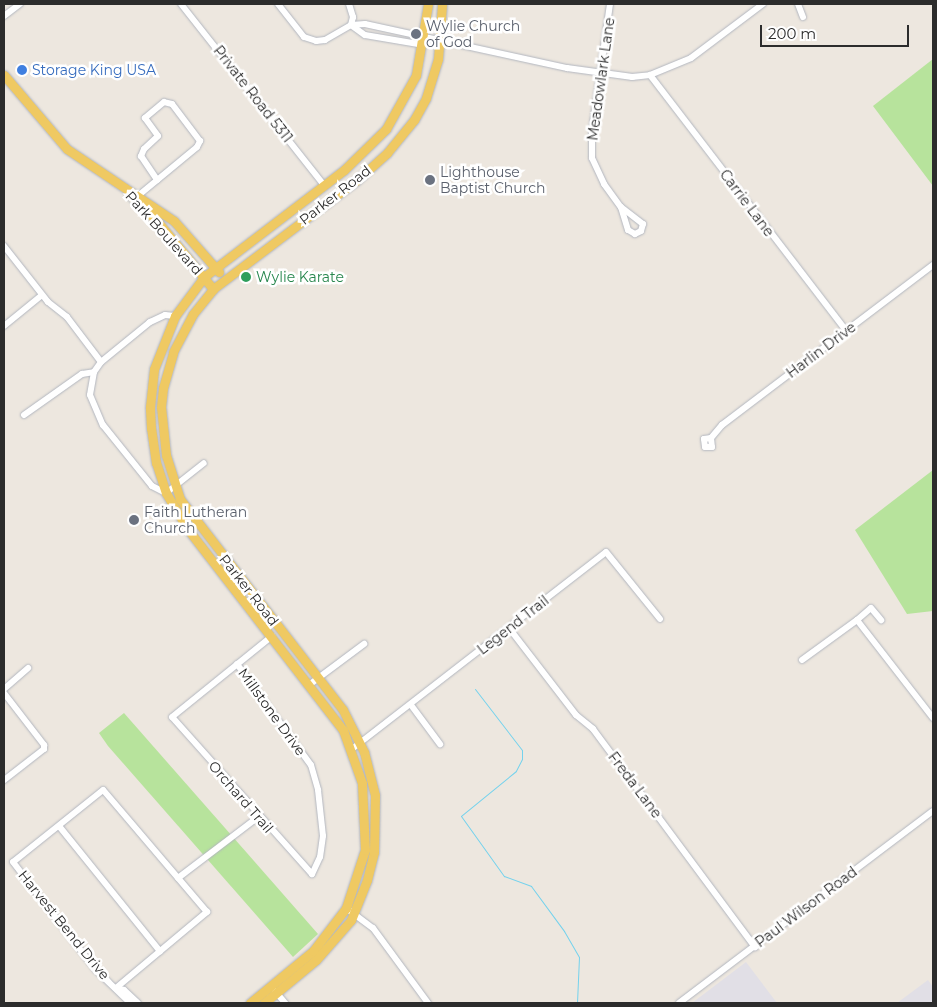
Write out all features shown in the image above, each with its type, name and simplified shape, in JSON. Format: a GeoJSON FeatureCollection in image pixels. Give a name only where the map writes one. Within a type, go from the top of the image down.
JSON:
{"type":"FeatureCollection","features":[{"type":"Feature","properties":{"kind":"main road","name":"Parker Road"},"geometry":{"type":"LineString","coordinates":[[274,989],[323,940],[346,908],[365,850],[362,782],[352,749],[343,730],[187,528],[166,493],[156,462],[150,407],[154,369],[176,316],[204,277],[372,146],[386,129],[413,83],[424,37],[428,4]]}},
{"type":"Feature","properties":{"kind":"main road","name":"Parker Road"},"geometry":{"type":"LineString","coordinates":[[355,913],[370,870],[376,829],[371,771],[360,742],[343,710],[190,515],[175,486],[164,440],[163,388],[173,352],[193,314],[213,288],[356,181],[387,153],[414,120],[426,98],[441,43],[442,4]]}},
{"type":"Feature","properties":{"kind":"main road","name":"Park Boulevard"},"geometry":{"type":"LineString","coordinates":[[4,75],[67,148],[139,195],[174,221],[224,278]]}},
{"type":"Feature","properties":{"kind":"main road","name":"Park Boulevard"},"geometry":{"type":"LineString","coordinates":[[114,180],[158,222],[213,288]]}},
{"type":"Feature","properties":{"kind":"main road"},"geometry":{"type":"LineString","coordinates":[[250,1003],[316,960],[355,913]]}},
{"type":"Feature","properties":{"kind":"main road"},"geometry":{"type":"LineString","coordinates":[[264,1003],[274,989]]}},
{"type":"Feature","properties":{"kind":"street"},"geometry":{"type":"LineString","coordinates":[[4,16],[20,4]]}},
{"type":"Feature","properties":{"kind":"street","name":"Private Road 5311"},"geometry":{"type":"LineString","coordinates":[[181,4],[324,185]]}},
{"type":"Feature","properties":{"kind":"street"},"geometry":{"type":"LineString","coordinates":[[278,4],[304,37],[316,41],[326,40],[351,26],[365,24],[424,37],[441,43],[601,74],[650,76],[691,58],[763,4]]}},
{"type":"Feature","properties":{"kind":"street"},"geometry":{"type":"LineString","coordinates":[[349,4],[353,17],[351,26]]}},
{"type":"Feature","properties":{"kind":"street","name":"Meadowlark Lane"},"geometry":{"type":"LineString","coordinates":[[610,4],[592,130],[592,158],[604,184],[621,206]]}},
{"type":"Feature","properties":{"kind":"street"},"geometry":{"type":"LineString","coordinates":[[798,4],[803,17]]}},
{"type":"Feature","properties":{"kind":"street"},"geometry":{"type":"LineString","coordinates":[[351,26],[365,35],[418,44],[424,37]]}},
{"type":"Feature","properties":{"kind":"street","name":"Carrie Lane"},"geometry":{"type":"LineString","coordinates":[[650,76],[846,330]]}},
{"type":"Feature","properties":{"kind":"street"},"geometry":{"type":"LineString","coordinates":[[139,195],[197,147],[200,141],[172,104],[164,102],[145,118],[158,136],[144,149],[141,156],[157,180]]}},
{"type":"Feature","properties":{"kind":"street"},"geometry":{"type":"LineString","coordinates":[[4,246],[42,295],[67,317],[101,362]]}},
{"type":"Feature","properties":{"kind":"street","name":"Harlin Drive"},"geometry":{"type":"LineString","coordinates":[[711,438],[722,426],[933,265]]}},
{"type":"Feature","properties":{"kind":"street"},"geometry":{"type":"LineString","coordinates":[[4,326],[42,295]]}},
{"type":"Feature","properties":{"kind":"street"},"geometry":{"type":"LineString","coordinates":[[176,316],[165,315],[150,322],[101,362],[94,372],[90,395],[96,415],[149,483],[166,493],[204,463]]}},
{"type":"Feature","properties":{"kind":"street"},"geometry":{"type":"LineString","coordinates":[[24,416],[82,374],[94,372]]}},
{"type":"Feature","properties":{"kind":"street","name":"Legend Trail"},"geometry":{"type":"LineString","coordinates":[[352,749],[606,552],[660,619]]}},
{"type":"Feature","properties":{"kind":"street"},"geometry":{"type":"LineString","coordinates":[[802,660],[857,620],[870,608],[881,620]]}},
{"type":"Feature","properties":{"kind":"street"},"geometry":{"type":"LineString","coordinates":[[857,620],[933,718]]}},
{"type":"Feature","properties":{"kind":"street","name":"Freda Lane"},"geometry":{"type":"LineString","coordinates":[[509,628],[576,715],[593,729],[755,946]]}},
{"type":"Feature","properties":{"kind":"street"},"geometry":{"type":"LineString","coordinates":[[237,664],[272,636]]}},
{"type":"Feature","properties":{"kind":"street"},"geometry":{"type":"LineString","coordinates":[[310,685],[364,644]]}},
{"type":"Feature","properties":{"kind":"street","name":"Orchard Trail"},"geometry":{"type":"LineString","coordinates":[[237,664],[172,717],[258,817],[312,874]]}},
{"type":"Feature","properties":{"kind":"street","name":"Millstone Drive"},"geometry":{"type":"LineString","coordinates":[[237,664],[311,765],[320,797],[323,836],[320,857],[312,874]]}},
{"type":"Feature","properties":{"kind":"street"},"geometry":{"type":"LineString","coordinates":[[4,689],[28,668]]}},
{"type":"Feature","properties":{"kind":"street"},"geometry":{"type":"LineString","coordinates":[[4,693],[44,745],[44,749],[4,780]]}},
{"type":"Feature","properties":{"kind":"street"},"geometry":{"type":"LineString","coordinates":[[411,705],[440,744]]}},
{"type":"Feature","properties":{"kind":"street"},"geometry":{"type":"LineString","coordinates":[[116,988],[207,912],[103,790],[59,826],[160,950]]}},
{"type":"Feature","properties":{"kind":"street","name":"Paul Wilson Road"},"geometry":{"type":"LineString","coordinates":[[679,1003],[933,811]]}},
{"type":"Feature","properties":{"kind":"street"},"geometry":{"type":"LineString","coordinates":[[178,878],[258,817]]}},
{"type":"Feature","properties":{"kind":"street","name":"Harvest Bend Drive"},"geometry":{"type":"LineString","coordinates":[[59,826],[13,862],[96,970],[130,1003]]}},
{"type":"Feature","properties":{"kind":"street"},"geometry":{"type":"LineString","coordinates":[[346,908],[373,928],[428,1003]]}},
{"type":"Feature","properties":{"kind":"street","name":"Harvest Bend Drive"},"geometry":{"type":"LineString","coordinates":[[116,988],[124,990],[138,1003]]}},
{"type":"Feature","properties":{"kind":"street"},"geometry":{"type":"LineString","coordinates":[[274,989],[285,1003]]}},
{"type":"Feature","properties":{"kind":"shaded area"},"geometry":{"type":"Polygon","coordinates":[[[746,962],[777,1003],[692,1003],[746,962]]]}},
{"type":"Feature","properties":{"kind":"shaded area"},"geometry":{"type":"Polygon","coordinates":[[[928,980],[933,987],[933,1003],[897,1003],[928,980]]]}},
{"type":"Feature","properties":{"kind":"green space"},"geometry":{"type":"Polygon","coordinates":[[[933,59],[933,186],[873,106],[933,59]]]}},
{"type":"Feature","properties":{"kind":"green space"},"geometry":{"type":"Polygon","coordinates":[[[933,470],[933,611],[907,614],[855,530],[933,470]]]}},
{"type":"Feature","properties":{"kind":"green space"},"geometry":{"type":"Polygon","coordinates":[[[124,713],[318,934],[293,957],[108,746],[99,733],[124,713]]]}},
{"type":"Feature","properties":{"kind":"waterway"},"geometry":{"type":"LineString","coordinates":[[475,689],[522,750],[522,759],[516,771],[461,816],[504,876],[531,886],[564,931],[579,957],[577,1003]]}},
{"type":"Feature","properties":{"kind":"place","name":"Wylie Church of God"},"geometry":{"type":"Point","coordinates":[416,34]}},
{"type":"Feature","properties":{"kind":"place","name":"Storage King USA"},"geometry":{"type":"Point","coordinates":[22,70]}},
{"type":"Feature","properties":{"kind":"place","name":"Lighthouse Baptist Church"},"geometry":{"type":"Point","coordinates":[430,180]}},
{"type":"Feature","properties":{"kind":"place","name":"Wylie Karate"},"geometry":{"type":"Point","coordinates":[246,277]}},
{"type":"Feature","properties":{"kind":"place","name":"Faith Lutheran Church"},"geometry":{"type":"Point","coordinates":[134,520]}}]}
